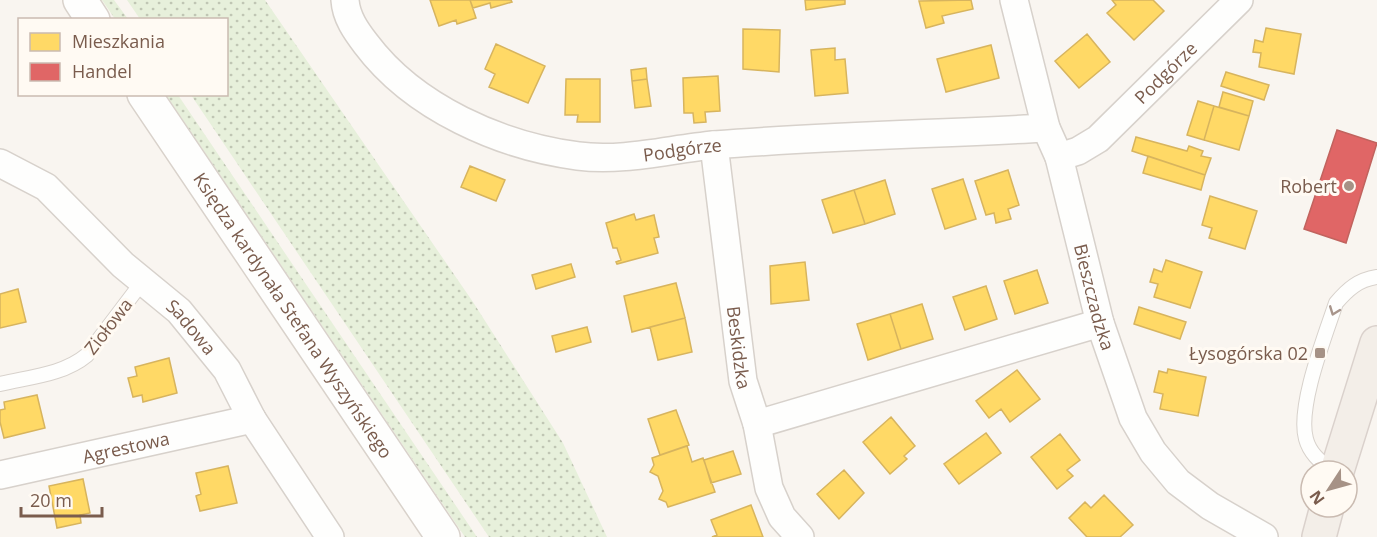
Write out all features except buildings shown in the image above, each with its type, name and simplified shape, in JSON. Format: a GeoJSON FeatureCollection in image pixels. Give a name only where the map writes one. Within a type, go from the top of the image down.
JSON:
{"type":"FeatureCollection","features":[{"type":"Feature","properties":{"kind":"main road"},"geometry":{"type":"LineString","coordinates":[[80,0],[92,18]]}},
{"type":"Feature","properties":{"kind":"main road","name":"Księdza kardynała Stefana Wyszyńskiego"},"geometry":{"type":"LineString","coordinates":[[145,96],[443,537]]}},
{"type":"Feature","properties":{"kind":"main road"},"geometry":{"type":"LineString","coordinates":[[1339,459],[1377,343]]}},
{"type":"Feature","properties":{"kind":"main road"},"geometry":{"type":"LineString","coordinates":[[1319,537],[1324,519]]}},
{"type":"Feature","properties":{"kind":"street","name":"Podgórze"},"geometry":{"type":"LineString","coordinates":[[345,0],[348,15],[376,58],[425,97],[478,128],[527,146],[580,157],[617,157],[714,145],[1046,128]]}},
{"type":"Feature","properties":{"kind":"street","name":"Bieszczadzka"},"geometry":{"type":"LineString","coordinates":[[1014,0],[1046,128],[1059,157],[1100,323],[1133,418],[1153,452],[1178,482],[1210,506],[1264,537]]}},
{"type":"Feature","properties":{"kind":"street","name":"Podgórze"},"geometry":{"type":"LineString","coordinates":[[1059,157],[1078,152],[1098,139],[1239,0]]}},
{"type":"Feature","properties":{"kind":"street","name":"Beskidzka"},"geometry":{"type":"LineString","coordinates":[[714,145],[742,381],[757,424],[769,488],[782,517],[800,537]]}},
{"type":"Feature","properties":{"kind":"street","name":"Sadowa"},"geometry":{"type":"LineString","coordinates":[[0,163],[46,188],[123,264],[179,311],[227,370],[252,419],[330,537]]}},
{"type":"Feature","properties":{"kind":"street"},"geometry":{"type":"LineString","coordinates":[[757,424],[1100,323]]}},
{"type":"Feature","properties":{"kind":"street","name":"Agrestowa"},"geometry":{"type":"LineString","coordinates":[[0,475],[252,419]]}},
{"type":"Feature","properties":{"kind":"lane"},"geometry":{"type":"LineString","coordinates":[[1318,459],[1306,440],[1303,416],[1336,303],[1348,289],[1364,279],[1377,277]]}},
{"type":"Feature","properties":{"kind":"lane","name":"Ziołowa"},"geometry":{"type":"LineString","coordinates":[[0,384],[65,369],[76,363],[87,355],[143,281]]}},
{"type":"Feature","properties":{"kind":"green space"},"geometry":{"type":"Polygon","coordinates":[[[102,0],[114,0],[127,18],[114,18],[102,0]]]}},
{"type":"Feature","properties":{"kind":"green space"},"geometry":{"type":"Polygon","coordinates":[[[127,0],[265,0],[473,302],[563,443],[607,537],[489,537],[192,96],[228,96],[228,18],[139,18],[127,0]]]}},
{"type":"Feature","properties":{"kind":"green space"},"geometry":{"type":"Polygon","coordinates":[[[167,96],[179,96],[477,537],[465,537],[167,96]]]}},
{"type":"Feature","properties":{"kind":"place","name":"Robert"},"geometry":{"type":"Point","coordinates":[1349,186]}},
{"type":"Feature","properties":{"kind":"place","name":"Łysogórska 02"},"geometry":{"type":"Point","coordinates":[1320,353]}}]}
